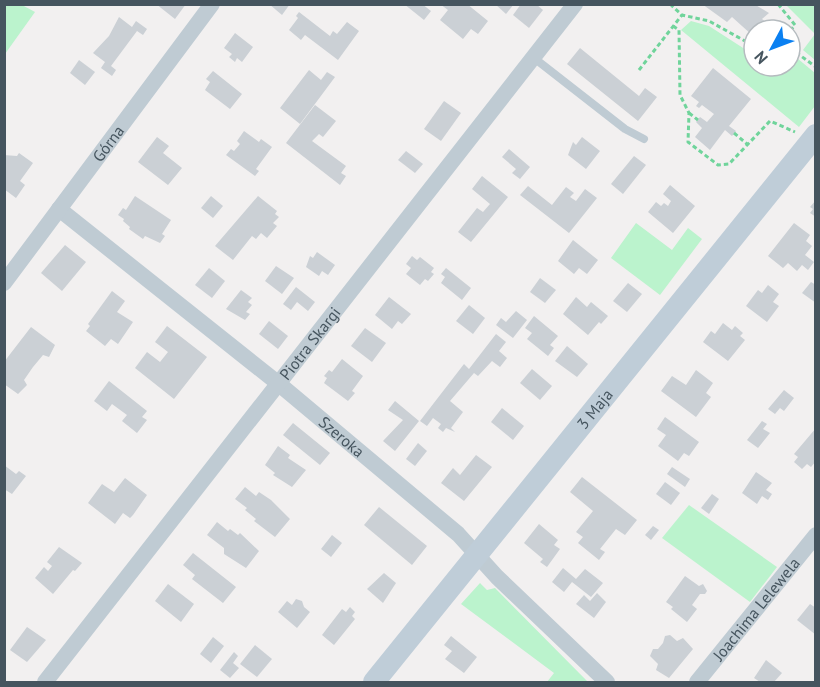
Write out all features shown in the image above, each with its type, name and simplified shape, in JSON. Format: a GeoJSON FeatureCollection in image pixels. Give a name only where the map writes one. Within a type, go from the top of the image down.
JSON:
{"type":"FeatureCollection","features":[{"type":"Feature","properties":{"kind":"street","name":"Górna"},"geometry":{"type":"LineString","coordinates":[[4,283],[212,4]]}},
{"type":"Feature","properties":{"kind":"street","name":"Piotra Skargi"},"geometry":{"type":"LineString","coordinates":[[45,682],[575,4]]}},
{"type":"Feature","properties":{"kind":"street","name":"3 Maja"},"geometry":{"type":"LineString","coordinates":[[374,682],[806,139]]}},
{"type":"Feature","properties":{"kind":"street","name":"Szeroka"},"geometry":{"type":"LineString","coordinates":[[59,209],[279,384],[458,534],[607,682]]}},
{"type":"Feature","properties":{"kind":"street","name":"Joachima Lelewela"},"geometry":{"type":"LineString","coordinates":[[697,682],[816,535]]}},
{"type":"Feature","properties":{"kind":"lane"},"geometry":{"type":"LineString","coordinates":[[534,58],[624,129],[645,139]]}},
{"type":"Feature","properties":{"kind":"path"},"geometry":{"type":"LineString","coordinates":[[670,4],[682,15],[709,21],[742,39]]}},
{"type":"Feature","properties":{"kind":"path"},"geometry":{"type":"LineString","coordinates":[[778,4],[789,18]]}},
{"type":"Feature","properties":{"kind":"path"},"geometry":{"type":"LineString","coordinates":[[639,70],[682,15]]}},
{"type":"Feature","properties":{"kind":"path"},"geometry":{"type":"LineString","coordinates":[[673,26],[679,30],[681,94],[689,113],[688,142],[718,165],[729,164],[770,121],[806,139]]}},
{"type":"Feature","properties":{"kind":"path"},"geometry":{"type":"LineString","coordinates":[[802,57],[816,67]]}},
{"type":"Feature","properties":{"kind":"path"},"geometry":{"type":"LineString","coordinates":[[689,113],[698,120]]}},
{"type":"Feature","properties":{"kind":"path"},"geometry":{"type":"LineString","coordinates":[[734,133],[747,144]]}},
{"type":"Feature","properties":{"kind":"green space"},"geometry":{"type":"Polygon","coordinates":[[[5,4],[22,5],[35,12],[5,54],[5,4]]]}},
{"type":"Feature","properties":{"kind":"green space"},"geometry":{"type":"Polygon","coordinates":[[[786,5],[815,5],[815,34],[802,21],[802,18],[799,18],[786,5]]]}},
{"type":"Feature","properties":{"kind":"green space"},"geometry":{"type":"Polygon","coordinates":[[[691,21],[709,26],[742,47],[742,78],[802,78],[802,62],[815,73],[815,106],[799,127],[681,30],[691,21]]]}},
{"type":"Feature","properties":{"kind":"green space"},"geometry":{"type":"Polygon","coordinates":[[[815,34],[815,60],[803,50],[815,34]]]}},
{"type":"Feature","properties":{"kind":"green space"},"geometry":{"type":"Polygon","coordinates":[[[636,223],[672,250],[688,228],[702,239],[660,295],[611,258],[636,223]]]}},
{"type":"Feature","properties":{"kind":"green space"},"geometry":{"type":"Polygon","coordinates":[[[689,505],[777,567],[750,602],[662,538],[689,505]]]}},
{"type":"Feature","properties":{"kind":"green space"},"geometry":{"type":"Polygon","coordinates":[[[480,583],[487,590],[495,588],[588,682],[547,682],[554,673],[461,604],[480,583]]]}},
{"type":"Feature","properties":{"kind":"building"},"geometry":{"type":"Polygon","coordinates":[[[156,4],[186,4],[175,19],[156,4]]]}},
{"type":"Feature","properties":{"kind":"building"},"geometry":{"type":"Polygon","coordinates":[[[269,4],[290,4],[282,15],[269,4]]]}},
{"type":"Feature","properties":{"kind":"building"},"geometry":{"type":"Polygon","coordinates":[[[404,4],[422,4],[431,11],[424,20],[404,4]]]}},
{"type":"Feature","properties":{"kind":"building"},"geometry":{"type":"Polygon","coordinates":[[[440,4],[467,4],[488,21],[478,34],[471,29],[463,39],[440,20],[448,10],[440,4]]]}},
{"type":"Feature","properties":{"kind":"building"},"geometry":{"type":"Polygon","coordinates":[[[495,4],[514,4],[506,14],[495,4]]]}},
{"type":"Feature","properties":{"kind":"building"},"geometry":{"type":"Polygon","coordinates":[[[521,4],[536,4],[543,10],[529,28],[513,15],[521,4]]]}},
{"type":"Feature","properties":{"kind":"building"},"geometry":{"type":"Polygon","coordinates":[[[702,4],[754,4],[769,13],[763,18],[742,18],[742,26],[732,17],[727,22],[702,4]]]}},
{"type":"Feature","properties":{"kind":"building"},"geometry":{"type":"Polygon","coordinates":[[[299,12],[330,36],[333,31],[337,34],[347,22],[359,31],[338,60],[305,35],[301,40],[289,30],[298,18],[296,16],[299,12]]]}},
{"type":"Feature","properties":{"kind":"building"},"geometry":{"type":"Polygon","coordinates":[[[119,17],[132,27],[136,21],[147,29],[143,35],[137,31],[111,66],[116,70],[112,76],[101,68],[105,62],[93,53],[109,36],[119,17]]]}},
{"type":"Feature","properties":{"kind":"building"},"geometry":{"type":"Polygon","coordinates":[[[235,33],[253,47],[242,62],[237,58],[235,62],[229,57],[232,54],[224,48],[235,33]]]}},
{"type":"Feature","properties":{"kind":"building"},"geometry":{"type":"Polygon","coordinates":[[[580,48],[639,96],[645,88],[657,97],[638,121],[567,64],[580,48]]]}},
{"type":"Feature","properties":{"kind":"building"},"geometry":{"type":"Polygon","coordinates":[[[79,60],[95,72],[85,85],[70,73],[79,60]]]}},
{"type":"Feature","properties":{"kind":"building"},"geometry":{"type":"Polygon","coordinates":[[[713,68],[751,99],[729,126],[736,131],[732,136],[725,130],[710,150],[695,137],[702,128],[696,122],[700,117],[707,122],[714,114],[702,105],[699,108],[696,106],[699,102],[691,96],[713,68]]]}},
{"type":"Feature","properties":{"kind":"building"},"geometry":{"type":"Polygon","coordinates":[[[309,70],[321,80],[327,72],[335,77],[300,124],[280,108],[309,70]]]}},
{"type":"Feature","properties":{"kind":"building"},"geometry":{"type":"Polygon","coordinates":[[[213,71],[242,94],[230,109],[205,90],[210,82],[206,79],[213,71]]]}},
{"type":"Feature","properties":{"kind":"building"},"geometry":{"type":"Polygon","coordinates":[[[444,101],[461,113],[441,141],[424,129],[444,101]]]}},
{"type":"Feature","properties":{"kind":"building"},"geometry":{"type":"Polygon","coordinates":[[[315,105],[336,121],[323,137],[319,134],[312,141],[346,166],[341,173],[346,176],[340,185],[286,143],[315,105]]]}},
{"type":"Feature","properties":{"kind":"building"},"geometry":{"type":"Polygon","coordinates":[[[244,131],[259,142],[261,139],[272,147],[256,169],[259,171],[255,176],[226,155],[240,144],[237,141],[244,131]]]}},
{"type":"Feature","properties":{"kind":"building"},"geometry":{"type":"Polygon","coordinates":[[[157,137],[169,146],[163,153],[182,168],[168,185],[138,162],[157,137]]]}},
{"type":"Feature","properties":{"kind":"building"},"geometry":{"type":"Polygon","coordinates":[[[582,137],[600,151],[586,169],[568,155],[573,142],[576,145],[582,137]]]}},
{"type":"Feature","properties":{"kind":"building"},"geometry":{"type":"Polygon","coordinates":[[[509,149],[530,167],[520,179],[512,173],[516,169],[502,157],[509,149]]]}},
{"type":"Feature","properties":{"kind":"building"},"geometry":{"type":"Polygon","coordinates":[[[406,151],[423,164],[415,173],[398,160],[406,151]]]}},
{"type":"Feature","properties":{"kind":"building"},"geometry":{"type":"Polygon","coordinates":[[[19,153],[33,163],[20,181],[25,185],[16,198],[4,189],[4,155],[17,156],[19,153]]]}},
{"type":"Feature","properties":{"kind":"building"},"geometry":{"type":"Polygon","coordinates":[[[634,156],[646,165],[623,194],[611,184],[634,156]]]}},
{"type":"Feature","properties":{"kind":"building"},"geometry":{"type":"Polygon","coordinates":[[[482,176],[508,197],[471,242],[458,232],[477,208],[483,212],[490,204],[472,189],[482,176]]]}},
{"type":"Feature","properties":{"kind":"building"},"geometry":{"type":"Polygon","coordinates":[[[670,185],[695,206],[673,233],[648,212],[656,202],[661,206],[664,203],[668,206],[671,201],[663,194],[670,185]]]}},
{"type":"Feature","properties":{"kind":"building"},"geometry":{"type":"Polygon","coordinates":[[[528,186],[552,205],[566,187],[574,193],[570,197],[576,201],[585,189],[597,198],[569,233],[520,195],[528,186]]]}},
{"type":"Feature","properties":{"kind":"building"},"geometry":{"type":"Polygon","coordinates":[[[135,196],[171,220],[162,234],[165,236],[160,243],[145,236],[143,239],[129,229],[124,219],[118,215],[123,208],[126,210],[135,196]]]}},
{"type":"Feature","properties":{"kind":"building"},"geometry":{"type":"Polygon","coordinates":[[[211,196],[223,206],[213,218],[201,208],[211,196]]]}},
{"type":"Feature","properties":{"kind":"building"},"geometry":{"type":"Polygon","coordinates":[[[258,196],[277,211],[275,214],[279,217],[273,223],[277,226],[267,238],[261,233],[256,239],[252,236],[233,260],[215,246],[258,196]]]}},
{"type":"Feature","properties":{"kind":"building"},"geometry":{"type":"Polygon","coordinates":[[[816,200],[816,217],[810,213],[813,209],[810,207],[816,200]]]}},
{"type":"Feature","properties":{"kind":"building"},"geometry":{"type":"Polygon","coordinates":[[[794,223],[810,235],[806,241],[812,246],[805,255],[814,262],[808,270],[802,265],[797,271],[788,263],[783,268],[768,256],[794,223]]]}},
{"type":"Feature","properties":{"kind":"building"},"geometry":{"type":"Polygon","coordinates":[[[573,240],[598,260],[587,274],[579,268],[574,274],[558,261],[573,240]]]}},
{"type":"Feature","properties":{"kind":"building"},"geometry":{"type":"Polygon","coordinates":[[[65,245],[86,262],[62,291],[41,273],[65,245]]]}},
{"type":"Feature","properties":{"kind":"building"},"geometry":{"type":"Polygon","coordinates":[[[317,252],[335,265],[328,275],[322,271],[319,276],[306,267],[310,256],[313,258],[317,252]]]}},
{"type":"Feature","properties":{"kind":"building"},"geometry":{"type":"Polygon","coordinates":[[[412,256],[417,260],[420,257],[434,268],[431,272],[434,274],[420,285],[406,274],[411,268],[406,264],[412,256]]]}},
{"type":"Feature","properties":{"kind":"building"},"geometry":{"type":"Polygon","coordinates":[[[276,266],[294,278],[282,294],[265,281],[276,266]]]}},
{"type":"Feature","properties":{"kind":"building"},"geometry":{"type":"Polygon","coordinates":[[[209,268],[225,281],[212,298],[195,285],[209,268]]]}},
{"type":"Feature","properties":{"kind":"building"},"geometry":{"type":"Polygon","coordinates":[[[446,268],[471,288],[462,300],[441,283],[445,277],[441,274],[446,268]]]}},
{"type":"Feature","properties":{"kind":"building"},"geometry":{"type":"Polygon","coordinates":[[[540,278],[556,290],[545,303],[530,292],[540,278]]]}},
{"type":"Feature","properties":{"kind":"building"},"geometry":{"type":"Polygon","coordinates":[[[811,282],[816,285],[816,303],[802,293],[811,282]]]}},
{"type":"Feature","properties":{"kind":"building"},"geometry":{"type":"Polygon","coordinates":[[[628,283],[642,294],[627,312],[613,301],[628,283]]]}},
{"type":"Feature","properties":{"kind":"building"},"geometry":{"type":"Polygon","coordinates":[[[768,285],[779,294],[773,302],[779,306],[767,322],[746,306],[758,290],[762,293],[768,285]]]}},
{"type":"Feature","properties":{"kind":"building"},"geometry":{"type":"Polygon","coordinates":[[[296,287],[315,302],[308,311],[297,302],[291,310],[283,304],[296,287]]]}},
{"type":"Feature","properties":{"kind":"building"},"geometry":{"type":"Polygon","coordinates":[[[241,290],[252,298],[248,302],[252,305],[246,312],[250,314],[245,320],[226,309],[241,290]]]}},
{"type":"Feature","properties":{"kind":"building"},"geometry":{"type":"Polygon","coordinates":[[[112,291],[125,301],[117,312],[133,322],[118,344],[111,339],[105,346],[86,331],[90,326],[88,324],[112,291]]]}},
{"type":"Feature","properties":{"kind":"building"},"geometry":{"type":"Polygon","coordinates":[[[389,297],[411,314],[402,324],[398,321],[392,329],[375,315],[389,297]]]}},
{"type":"Feature","properties":{"kind":"building"},"geometry":{"type":"Polygon","coordinates":[[[576,297],[587,307],[591,302],[608,316],[601,324],[599,322],[588,335],[563,314],[576,297]]]}},
{"type":"Feature","properties":{"kind":"building"},"geometry":{"type":"Polygon","coordinates":[[[469,305],[485,318],[473,334],[456,321],[469,305]]]}},
{"type":"Feature","properties":{"kind":"building"},"geometry":{"type":"Polygon","coordinates":[[[516,311],[527,320],[513,338],[496,325],[501,318],[506,322],[516,311]]]}},
{"type":"Feature","properties":{"kind":"building"},"geometry":{"type":"Polygon","coordinates":[[[534,316],[558,336],[550,345],[554,348],[548,356],[527,339],[532,333],[525,328],[534,316]]]}},
{"type":"Feature","properties":{"kind":"building"},"geometry":{"type":"Polygon","coordinates":[[[269,321],[288,336],[278,349],[259,334],[269,321]]]}},
{"type":"Feature","properties":{"kind":"building"},"geometry":{"type":"Polygon","coordinates":[[[723,323],[732,330],[735,326],[743,333],[740,336],[745,340],[728,361],[703,342],[711,331],[715,334],[723,323]]]}},
{"type":"Feature","properties":{"kind":"building"},"geometry":{"type":"Polygon","coordinates":[[[167,326],[207,357],[174,399],[135,368],[147,352],[160,362],[168,352],[155,342],[167,326]]]}},
{"type":"Feature","properties":{"kind":"building"},"geometry":{"type":"Polygon","coordinates":[[[31,327],[55,345],[49,357],[43,355],[33,367],[24,380],[27,385],[18,394],[4,384],[4,362],[31,327]]]}},
{"type":"Feature","properties":{"kind":"building"},"geometry":{"type":"Polygon","coordinates":[[[365,328],[386,343],[372,362],[351,346],[365,328]]]}},
{"type":"Feature","properties":{"kind":"building"},"geometry":{"type":"Polygon","coordinates":[[[496,334],[506,342],[499,351],[507,358],[500,367],[492,361],[478,376],[474,373],[450,401],[463,412],[451,428],[455,432],[446,428],[443,432],[438,428],[441,424],[433,418],[427,426],[420,421],[464,364],[469,369],[496,334]]]}},
{"type":"Feature","properties":{"kind":"building"},"geometry":{"type":"Polygon","coordinates":[[[567,346],[588,364],[577,377],[555,361],[567,346]]]}},
{"type":"Feature","properties":{"kind":"building"},"geometry":{"type":"Polygon","coordinates":[[[342,359],[363,376],[352,391],[355,393],[348,401],[324,383],[327,378],[324,376],[329,370],[332,372],[342,359]]]}},
{"type":"Feature","properties":{"kind":"building"},"geometry":{"type":"Polygon","coordinates":[[[532,369],[552,386],[540,400],[520,383],[532,369]]]}},
{"type":"Feature","properties":{"kind":"building"},"geometry":{"type":"Polygon","coordinates":[[[696,370],[713,383],[706,393],[711,397],[696,417],[661,391],[672,376],[686,385],[696,370]]]}},
{"type":"Feature","properties":{"kind":"building"},"geometry":{"type":"Polygon","coordinates":[[[109,381],[147,411],[142,417],[147,420],[137,433],[122,421],[127,415],[112,404],[107,411],[94,401],[109,381]]]}},
{"type":"Feature","properties":{"kind":"building"},"geometry":{"type":"Polygon","coordinates":[[[784,390],[794,398],[784,411],[780,408],[775,414],[768,409],[784,390]]]}},
{"type":"Feature","properties":{"kind":"building"},"geometry":{"type":"Polygon","coordinates":[[[395,401],[419,421],[395,451],[383,441],[403,420],[388,410],[395,401]]]}},
{"type":"Feature","properties":{"kind":"building"},"geometry":{"type":"Polygon","coordinates":[[[502,408],[524,426],[513,440],[491,422],[502,408]]]}},
{"type":"Feature","properties":{"kind":"building"},"geometry":{"type":"Polygon","coordinates":[[[665,417],[699,442],[689,456],[684,453],[678,461],[658,446],[666,435],[657,429],[665,417]]]}},
{"type":"Feature","properties":{"kind":"building"},"geometry":{"type":"Polygon","coordinates":[[[762,421],[767,424],[763,429],[770,433],[758,448],[747,440],[762,421]]]}},
{"type":"Feature","properties":{"kind":"building"},"geometry":{"type":"Polygon","coordinates":[[[293,423],[330,453],[320,465],[283,435],[293,423]]]}},
{"type":"Feature","properties":{"kind":"building"},"geometry":{"type":"Polygon","coordinates":[[[816,428],[816,461],[811,467],[807,464],[802,469],[794,462],[798,457],[794,454],[816,428]]]}},
{"type":"Feature","properties":{"kind":"building"},"geometry":{"type":"Polygon","coordinates":[[[418,443],[427,451],[415,466],[406,459],[418,443]]]}},
{"type":"Feature","properties":{"kind":"building"},"geometry":{"type":"Polygon","coordinates":[[[278,446],[290,455],[288,458],[306,470],[292,487],[273,475],[275,473],[265,465],[278,446]]]}},
{"type":"Feature","properties":{"kind":"building"},"geometry":{"type":"Polygon","coordinates":[[[476,455],[492,467],[464,501],[441,483],[453,468],[460,475],[476,455]]]}},
{"type":"Feature","properties":{"kind":"building"},"geometry":{"type":"Polygon","coordinates":[[[4,465],[16,474],[19,471],[26,476],[12,494],[4,489],[4,465]]]}},
{"type":"Feature","properties":{"kind":"building"},"geometry":{"type":"Polygon","coordinates":[[[672,467],[690,479],[685,487],[667,474],[672,467]]]}},
{"type":"Feature","properties":{"kind":"building"},"geometry":{"type":"Polygon","coordinates":[[[756,472],[772,483],[766,490],[772,494],[768,500],[762,496],[757,504],[742,493],[756,472]]]}},
{"type":"Feature","properties":{"kind":"building"},"geometry":{"type":"Polygon","coordinates":[[[582,477],[637,520],[625,535],[616,529],[600,549],[605,552],[599,560],[578,543],[583,537],[576,532],[593,511],[570,492],[582,477]]]}},
{"type":"Feature","properties":{"kind":"building"},"geometry":{"type":"Polygon","coordinates":[[[125,478],[147,495],[130,518],[123,513],[115,524],[88,503],[102,484],[114,492],[125,478]]]}},
{"type":"Feature","properties":{"kind":"building"},"geometry":{"type":"Polygon","coordinates":[[[665,482],[680,493],[671,505],[656,494],[665,482]]]}},
{"type":"Feature","properties":{"kind":"building"},"geometry":{"type":"Polygon","coordinates":[[[245,487],[256,496],[259,492],[271,500],[290,519],[275,537],[254,521],[256,519],[245,510],[247,508],[235,499],[245,487]]]}},
{"type":"Feature","properties":{"kind":"building"},"geometry":{"type":"Polygon","coordinates":[[[712,494],[719,499],[709,514],[701,508],[712,494]]]}},
{"type":"Feature","properties":{"kind":"building"},"geometry":{"type":"Polygon","coordinates":[[[379,507],[427,546],[412,565],[364,525],[379,507]]]}},
{"type":"Feature","properties":{"kind":"building"},"geometry":{"type":"Polygon","coordinates":[[[217,522],[228,531],[230,529],[238,535],[240,533],[259,551],[246,568],[224,554],[224,548],[207,535],[217,522]]]}},
{"type":"Feature","properties":{"kind":"building"},"geometry":{"type":"Polygon","coordinates":[[[539,524],[558,540],[554,545],[560,549],[547,567],[540,562],[543,559],[524,543],[539,524]]]}},
{"type":"Feature","properties":{"kind":"building"},"geometry":{"type":"Polygon","coordinates":[[[653,526],[659,530],[651,540],[645,535],[653,526]]]}},
{"type":"Feature","properties":{"kind":"building"},"geometry":{"type":"Polygon","coordinates":[[[332,535],[342,543],[331,557],[321,549],[332,535]]]}},
{"type":"Feature","properties":{"kind":"building"},"geometry":{"type":"Polygon","coordinates":[[[59,547],[82,563],[53,594],[35,578],[44,567],[48,571],[52,566],[47,562],[59,547]]]}},
{"type":"Feature","properties":{"kind":"building"},"geometry":{"type":"Polygon","coordinates":[[[193,553],[236,587],[223,603],[192,579],[195,575],[183,565],[193,553]]]}},
{"type":"Feature","properties":{"kind":"building"},"geometry":{"type":"Polygon","coordinates":[[[563,568],[576,579],[585,569],[603,583],[591,597],[572,582],[564,592],[552,582],[563,568]]]}},
{"type":"Feature","properties":{"kind":"building"},"geometry":{"type":"Polygon","coordinates":[[[384,573],[396,583],[383,603],[367,589],[384,573]]]}},
{"type":"Feature","properties":{"kind":"building"},"geometry":{"type":"Polygon","coordinates":[[[685,576],[699,586],[703,584],[707,591],[705,594],[700,594],[692,605],[697,609],[687,622],[666,602],[685,576]]]}},
{"type":"Feature","properties":{"kind":"building"},"geometry":{"type":"Polygon","coordinates":[[[168,584],[194,604],[181,622],[155,601],[168,584]]]}},
{"type":"Feature","properties":{"kind":"building"},"geometry":{"type":"Polygon","coordinates":[[[597,593],[606,602],[594,618],[576,604],[584,595],[590,601],[597,593]]]}},
{"type":"Feature","properties":{"kind":"building"},"geometry":{"type":"Polygon","coordinates":[[[296,599],[302,601],[304,607],[310,612],[297,628],[278,612],[287,601],[292,605],[296,599]]]}},
{"type":"Feature","properties":{"kind":"building"},"geometry":{"type":"Polygon","coordinates":[[[810,604],[816,608],[816,635],[797,620],[810,604]]]}},
{"type":"Feature","properties":{"kind":"building"},"geometry":{"type":"Polygon","coordinates":[[[350,607],[355,612],[352,616],[355,619],[334,645],[322,635],[342,609],[346,612],[350,607]]]}},
{"type":"Feature","properties":{"kind":"building"},"geometry":{"type":"Polygon","coordinates":[[[27,627],[46,640],[27,662],[10,650],[27,627]]]}},
{"type":"Feature","properties":{"kind":"building"},"geometry":{"type":"Polygon","coordinates":[[[670,635],[677,641],[683,638],[693,649],[669,678],[656,670],[658,664],[650,656],[653,649],[658,649],[663,643],[665,636],[670,635]]]}},
{"type":"Feature","properties":{"kind":"building"},"geometry":{"type":"Polygon","coordinates":[[[451,636],[477,657],[464,673],[445,659],[452,651],[444,645],[451,636]]]}},
{"type":"Feature","properties":{"kind":"building"},"geometry":{"type":"Polygon","coordinates":[[[213,637],[224,646],[211,663],[200,654],[213,637]]]}},
{"type":"Feature","properties":{"kind":"building"},"geometry":{"type":"Polygon","coordinates":[[[255,645],[272,659],[257,677],[240,664],[255,645]]]}},
{"type":"Feature","properties":{"kind":"building"},"geometry":{"type":"Polygon","coordinates":[[[234,652],[238,656],[233,663],[239,668],[230,678],[220,670],[234,652]]]}},
{"type":"Feature","properties":{"kind":"building"},"geometry":{"type":"Polygon","coordinates":[[[766,660],[782,673],[774,682],[760,682],[754,678],[766,660]]]}}]}
